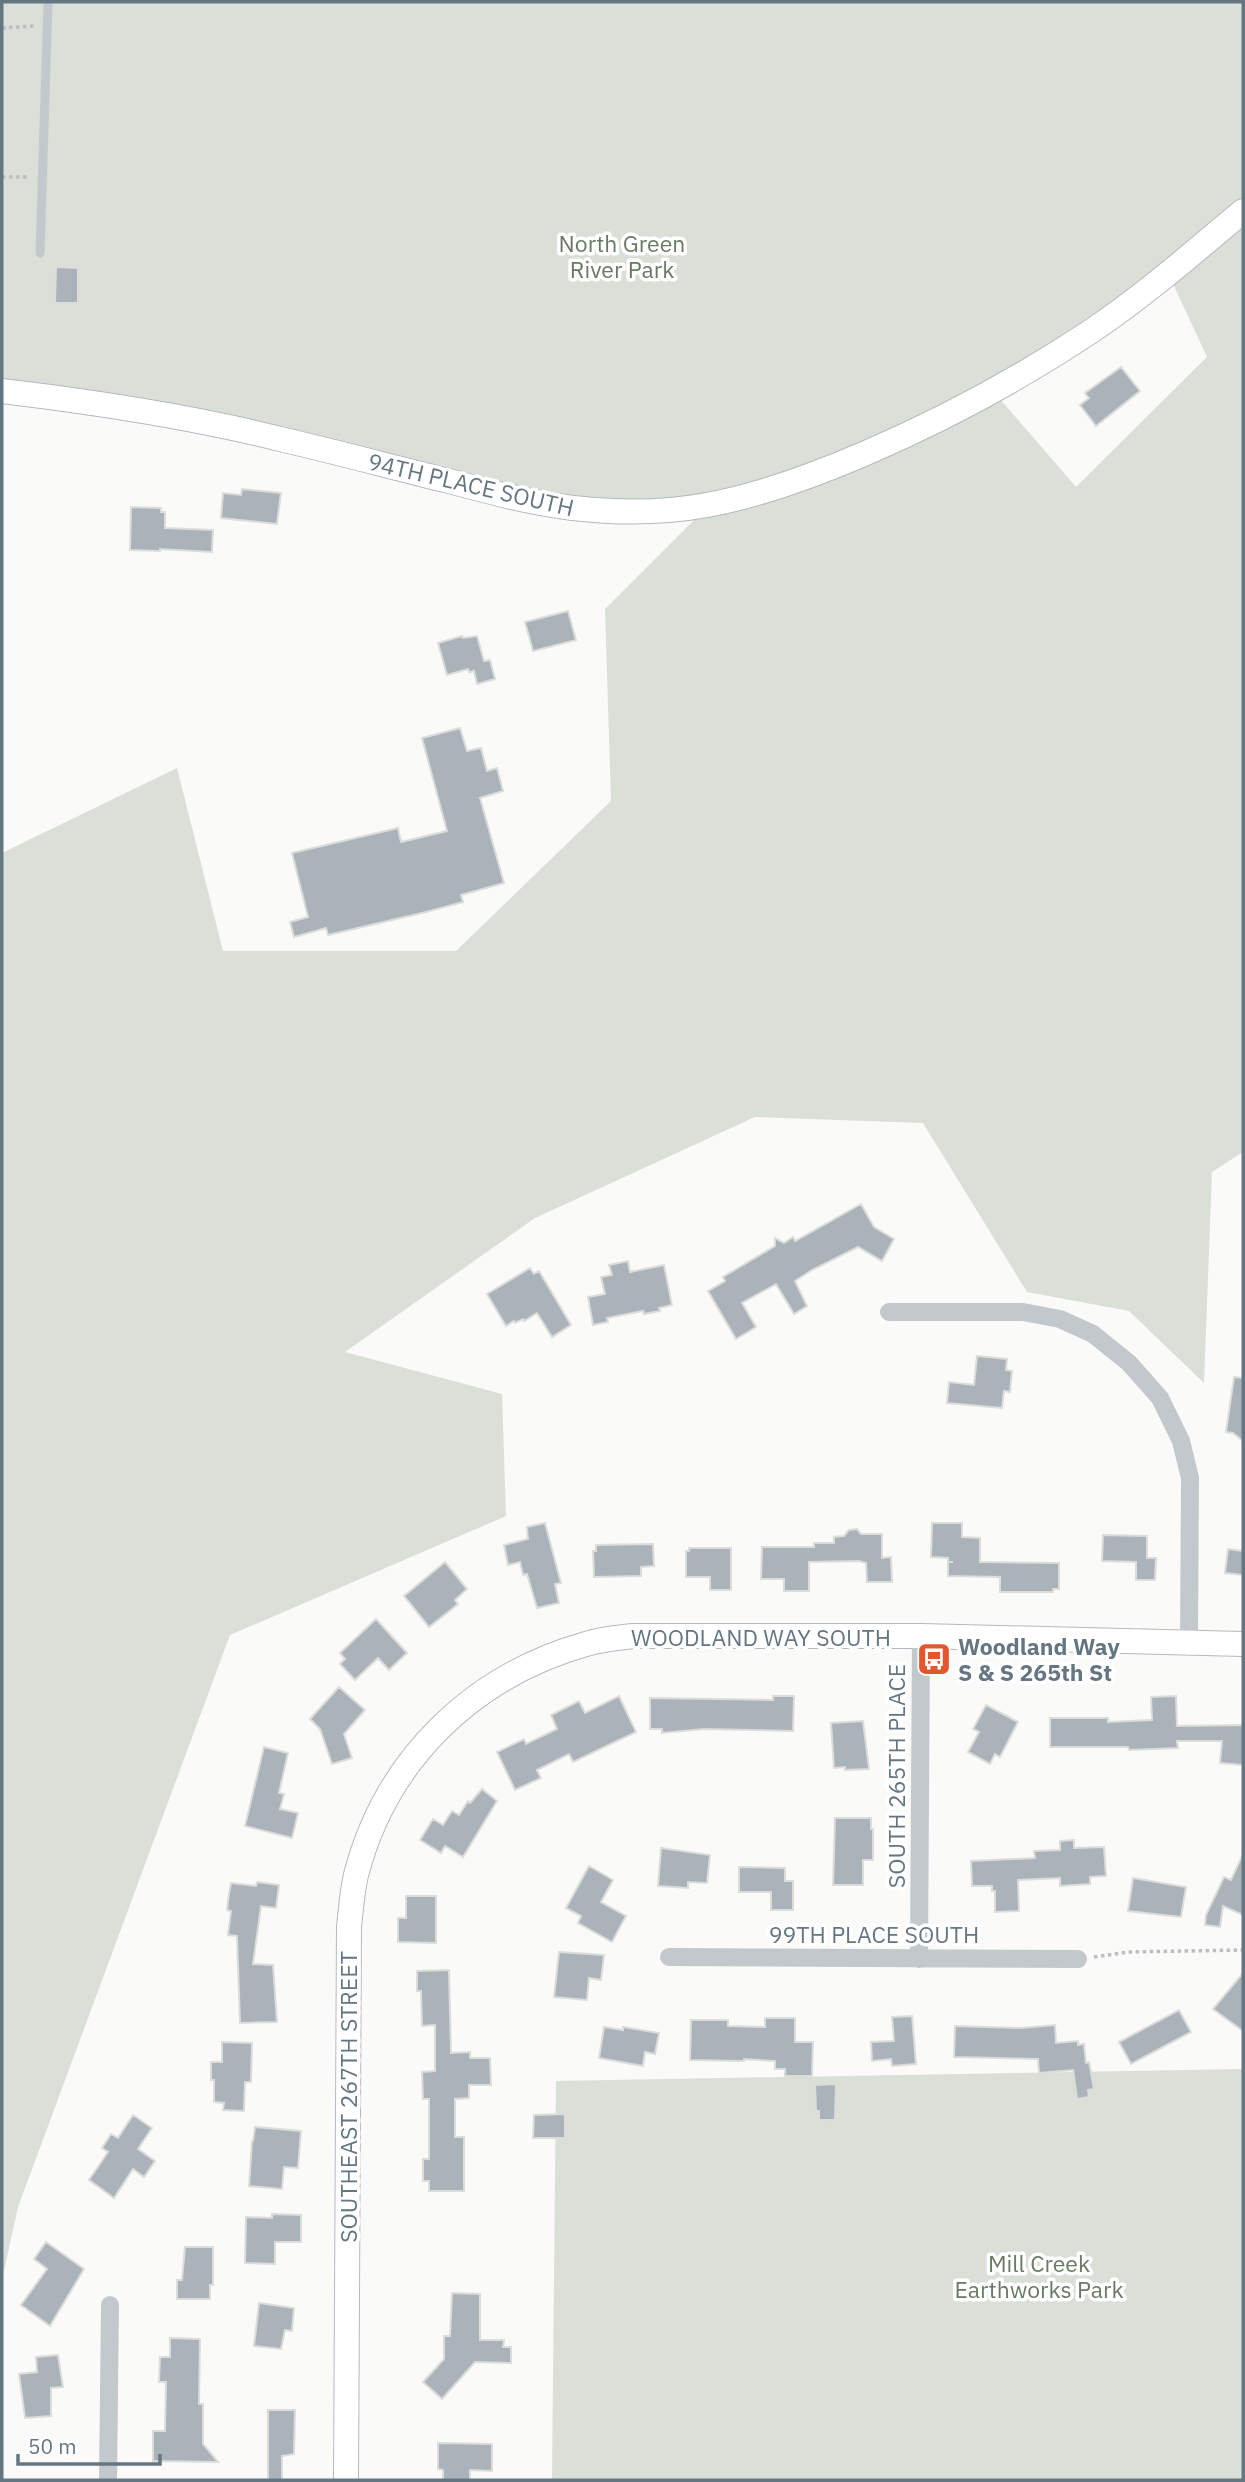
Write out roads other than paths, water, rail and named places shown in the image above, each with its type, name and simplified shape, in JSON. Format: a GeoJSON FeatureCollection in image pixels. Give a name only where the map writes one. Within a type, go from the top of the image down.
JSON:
{"type":"FeatureCollection","features":[{"type":"Feature","properties":{"kind":"street","name":"94TH PLACE SOUTH"},"geometry":{"type":"LineString","coordinates":[[2,391],[134,410],[275,437],[533,502],[608,511],[686,509],[735,499],[800,480],[897,440],[966,407],[1093,330],[1243,211]]}},
{"type":"Feature","properties":{"kind":"street"},"geometry":{"type":"LineString","coordinates":[[889,1312],[1023,1312],[1060,1319],[1093,1334],[1129,1363],[1160,1398],[1181,1441],[1190,1478],[1189,1643]]}},
{"type":"Feature","properties":{"kind":"street","name":"WOODLAND WAY SOUTH"},"geometry":{"type":"LineString","coordinates":[[432,1734],[492,1684],[546,1658],[590,1643],[633,1636],[921,1636],[1243,1644]]}},
{"type":"Feature","properties":{"kind":"street","name":"SOUTH 265TH PLACE"},"geometry":{"type":"LineString","coordinates":[[919,1959],[921,1636]]}},
{"type":"Feature","properties":{"kind":"street","name":"SOUTHEAST 267TH STREET"},"geometry":{"type":"LineString","coordinates":[[346,2480],[349,1927],[356,1875],[377,1817],[402,1772],[432,1734]]}},
{"type":"Feature","properties":{"kind":"street","name":"99TH PLACE SOUTH"},"geometry":{"type":"LineString","coordinates":[[668,1957],[1078,1959]]}},
{"type":"Feature","properties":{"kind":"street"},"geometry":{"type":"LineString","coordinates":[[108,2480],[110,2305]]}},
{"type":"Feature","properties":{"kind":"lane"},"geometry":{"type":"LineString","coordinates":[[40,253],[48,2]]}},
{"type":"Feature","properties":{"kind":"place","name":"Woodland Way S & S 265th St"},"geometry":{"type":"Point","coordinates":[934,1659]}},
{"type":"Feature","properties":{"kind":"park label","name":"North Green River Park"},"geometry":{"type":"Point","coordinates":[622,256]}},
{"type":"Feature","properties":{"kind":"park label","name":"Mill Creek Earthworks Park"},"geometry":{"type":"Point","coordinates":[1039,2276]}}]}
